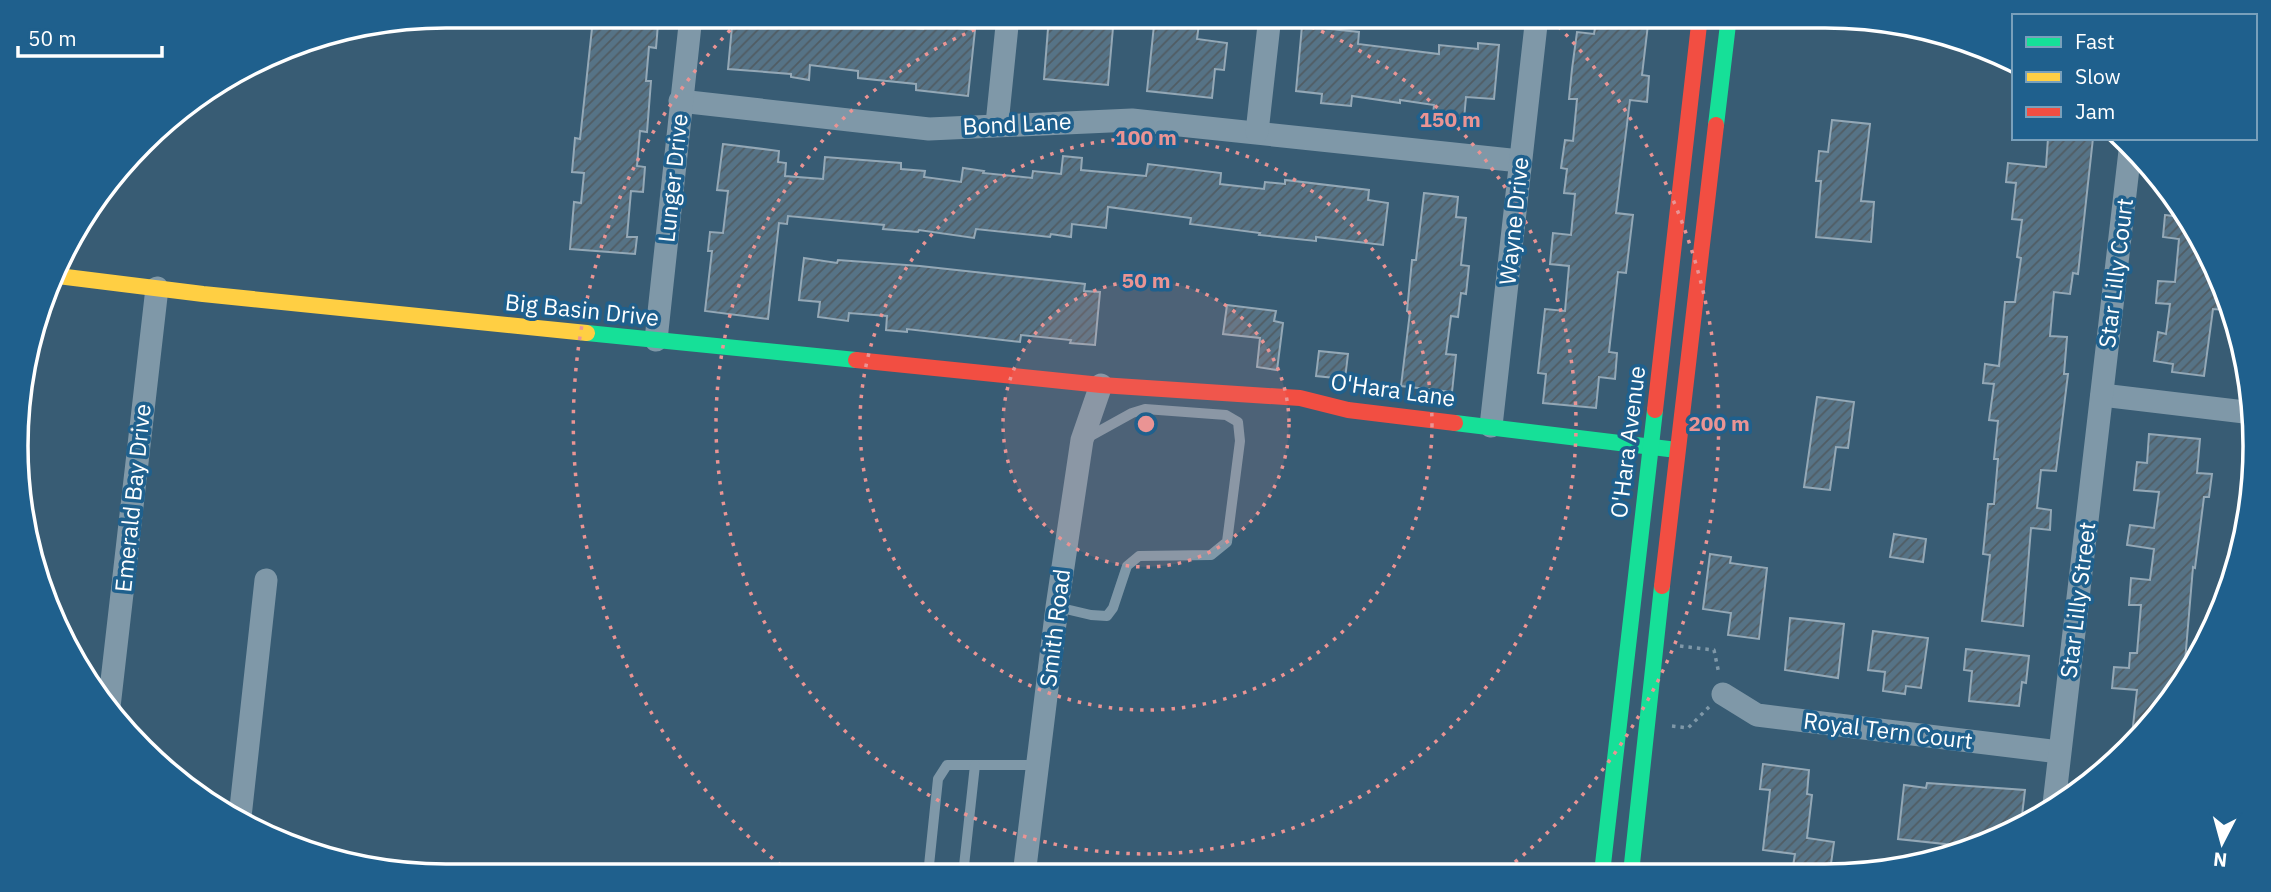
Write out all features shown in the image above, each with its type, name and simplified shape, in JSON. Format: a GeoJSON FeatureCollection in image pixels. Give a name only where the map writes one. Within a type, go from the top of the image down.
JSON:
{"type":"FeatureCollection","features":[{"type":"Feature","properties":{"kind":"street","name":"Lunger Drive"},"geometry":{"type":"LineString","coordinates":[[656,340],[689,28]]}},
{"type":"Feature","properties":{"kind":"street"},"geometry":{"type":"LineString","coordinates":[[997,124],[1007,28]]}},
{"type":"Feature","properties":{"kind":"street"},"geometry":{"type":"LineString","coordinates":[[1257,132],[1269,28]]}},
{"type":"Feature","properties":{"kind":"street","name":"Wayne Drive"},"geometry":{"type":"LineString","coordinates":[[1491,426],[1536,28]]}},
{"type":"Feature","properties":{"kind":"street","name":"O'Hara Avenue"},"geometry":{"type":"LineString","coordinates":[[1603,864],[1699,28]]}},
{"type":"Feature","properties":{"kind":"street"},"geometry":{"type":"LineString","coordinates":[[1632,864],[1727,28]]}},
{"type":"Feature","properties":{"kind":"street","name":"Bond Lane"},"geometry":{"type":"LineString","coordinates":[[680,101],[929,129],[1132,120],[1520,161]]}},
{"type":"Feature","properties":{"kind":"street","name":"Star Lilly Court"},"geometry":{"type":"LineString","coordinates":[[2102,395],[2129,159]]}},
{"type":"Feature","properties":{"kind":"street","name":"Big Basin Drive"},"geometry":{"type":"LineString","coordinates":[[64,277],[1101,385]]}},
{"type":"Feature","properties":{"kind":"street","name":"Emerald Bay Drive"},"geometry":{"type":"LineString","coordinates":[[110,695],[157,288]]}},
{"type":"Feature","properties":{"kind":"street","name":"O'Hara Lane"},"geometry":{"type":"LineString","coordinates":[[1101,385],[1300,398],[1348,410],[1677,450]]}},
{"type":"Feature","properties":{"kind":"street","name":"Smith Road"},"geometry":{"type":"LineString","coordinates":[[1025,864],[1057,607],[1082,440],[1101,385]]}},
{"type":"Feature","properties":{"kind":"street"},"geometry":{"type":"LineString","coordinates":[[2102,395],[2241,412]]}},
{"type":"Feature","properties":{"kind":"street","name":"Star Lilly Street"},"geometry":{"type":"LineString","coordinates":[[2055,795],[2102,395]]}},
{"type":"Feature","properties":{"kind":"street"},"geometry":{"type":"LineString","coordinates":[[241,810],[266,580]]}},
{"type":"Feature","properties":{"kind":"street","name":"Royal Tern Court"},"geometry":{"type":"LineString","coordinates":[[1723,694],[1758,715],[2059,752]]}},
{"type":"Feature","properties":{"kind":"lane"},"geometry":{"type":"LineString","coordinates":[[1057,607],[1107,616],[1113,608],[1127,566],[1139,555],[1211,555],[1227,542],[1240,441],[1238,422],[1226,415],[1145,409],[1132,413],[1082,440]]}},
{"type":"Feature","properties":{"kind":"lane"},"geometry":{"type":"LineString","coordinates":[[929,864],[937,779],[947,765],[1038,765]]}},
{"type":"Feature","properties":{"kind":"lane"},"geometry":{"type":"LineString","coordinates":[[964,864],[975,765]]}},
{"type":"Feature","properties":{"kind":"path"},"geometry":{"type":"LineString","coordinates":[[1648,724],[1688,728],[1723,694],[1714,650],[1657,642]]}},
{"type":"Feature","properties":{"kind":"building"},"geometry":{"type":"Polygon","coordinates":[[[592,28],[658,28],[656,48],[649,47],[646,81],[651,81],[647,132],[640,131],[637,166],[645,167],[643,192],[631,191],[627,237],[637,237],[635,254],[570,249],[574,202],[581,203],[584,173],[572,172],[575,138],[580,139],[592,28]]]}},
{"type":"Feature","properties":{"kind":"building"},"geometry":{"type":"Polygon","coordinates":[[[732,28],[975,30],[968,96],[916,90],[916,84],[858,78],[858,71],[810,65],[809,80],[791,77],[791,74],[728,69],[732,28]]]}},
{"type":"Feature","properties":{"kind":"building"},"geometry":{"type":"Polygon","coordinates":[[[1048,28],[1113,28],[1108,85],[1044,79],[1048,28]]]}},
{"type":"Feature","properties":{"kind":"building"},"geometry":{"type":"Polygon","coordinates":[[[1154,28],[1198,28],[1197,39],[1227,43],[1224,70],[1215,69],[1212,98],[1147,91],[1154,28]]]}},
{"type":"Feature","properties":{"kind":"building"},"geometry":{"type":"Polygon","coordinates":[[[1302,28],[1359,32],[1358,44],[1439,54],[1439,45],[1478,49],[1478,43],[1499,45],[1494,99],[1466,97],[1464,119],[1433,116],[1434,105],[1352,96],[1351,106],[1321,103],[1322,94],[1296,91],[1302,28]]]}},
{"type":"Feature","properties":{"kind":"building"},"geometry":{"type":"Polygon","coordinates":[[[1595,28],[1648,28],[1642,75],[1649,76],[1647,102],[1630,100],[1616,213],[1633,215],[1626,273],[1618,272],[1609,352],[1617,353],[1615,379],[1599,377],[1596,408],[1543,403],[1546,374],[1538,373],[1545,309],[1565,311],[1569,266],[1550,264],[1553,233],[1571,235],[1575,194],[1564,193],[1567,169],[1561,168],[1565,140],[1573,141],[1577,99],[1569,99],[1577,32],[1594,34],[1595,28]]]}},
{"type":"Feature","properties":{"kind":"building"},"geometry":{"type":"Polygon","coordinates":[[[1832,120],[1870,124],[1861,201],[1874,202],[1871,242],[1816,237],[1821,181],[1816,181],[1819,151],[1828,152],[1832,120]]]}},
{"type":"Feature","properties":{"kind":"building"},"geometry":{"type":"Polygon","coordinates":[[[2048,140],[2093,140],[2078,274],[2073,273],[2070,294],[2054,292],[2050,336],[2067,337],[2064,374],[2068,374],[2056,471],[2041,470],[2037,508],[2051,510],[2050,530],[2031,528],[2023,626],[1982,621],[1990,555],[1983,554],[1988,504],[1994,504],[1998,459],[1994,459],[1998,421],[1989,420],[1994,384],[1983,383],[1985,364],[1999,366],[2005,302],[2015,302],[2021,258],[2017,257],[2022,220],[2012,219],[2016,183],[2006,182],[2008,163],[2046,167],[2048,140]]]}},
{"type":"Feature","properties":{"kind":"building"},"geometry":{"type":"Polygon","coordinates":[[[723,144],[779,151],[778,162],[786,163],[785,176],[823,179],[825,157],[901,163],[901,169],[925,171],[924,177],[961,182],[963,168],[1032,178],[1033,171],[1061,174],[1063,156],[1082,158],[1081,170],[1146,176],[1148,164],[1221,173],[1220,184],[1264,189],[1265,182],[1285,184],[1285,180],[1369,190],[1368,200],[1388,203],[1383,245],[1316,237],[1316,241],[1259,235],[1260,233],[1190,224],[1191,218],[1108,207],[1106,228],[1072,224],[1071,237],[976,229],[974,238],[919,230],[883,229],[884,225],[788,216],[787,224],[779,223],[768,319],[705,311],[712,251],[708,251],[710,232],[723,233],[728,191],[717,190],[723,144]]]}},
{"type":"Feature","properties":{"kind":"building"},"geometry":{"type":"Polygon","coordinates":[[[1424,193],[1458,197],[1456,217],[1466,218],[1461,265],[1469,266],[1466,294],[1461,293],[1458,317],[1451,316],[1446,354],[1456,355],[1452,392],[1401,386],[1410,312],[1407,311],[1412,260],[1416,260],[1424,193]]]}},
{"type":"Feature","properties":{"kind":"building"},"geometry":{"type":"Polygon","coordinates":[[[2165,215],[2174,216],[2200,261],[2220,310],[2213,309],[2204,376],[2172,372],[2173,364],[2154,361],[2158,332],[2166,334],[2170,304],[2156,303],[2158,281],[2175,282],[2179,239],[2163,237],[2165,215]]]}},
{"type":"Feature","properties":{"kind":"building"},"geometry":{"type":"Polygon","coordinates":[[[804,258],[837,263],[838,260],[920,266],[1085,284],[1084,291],[1100,292],[1095,345],[1021,335],[1020,342],[907,329],[907,332],[886,330],[887,316],[849,313],[848,321],[818,317],[820,302],[799,300],[804,258]]]}},
{"type":"Feature","properties":{"kind":"building"},"geometry":{"type":"Polygon","coordinates":[[[1227,305],[1276,311],[1274,321],[1283,323],[1277,370],[1257,367],[1260,338],[1223,334],[1227,305]]]}},
{"type":"Feature","properties":{"kind":"building"},"geometry":{"type":"Polygon","coordinates":[[[1319,351],[1348,354],[1345,379],[1316,376],[1319,351]]]}},
{"type":"Feature","properties":{"kind":"building"},"geometry":{"type":"Polygon","coordinates":[[[1817,397],[1854,402],[1848,448],[1836,447],[1830,490],[1804,487],[1817,397]]]}},
{"type":"Feature","properties":{"kind":"building"},"geometry":{"type":"Polygon","coordinates":[[[2149,434],[2200,439],[2197,473],[2212,474],[2209,497],[2204,497],[2195,568],[2193,567],[2185,658],[2157,700],[2133,729],[2137,690],[2112,688],[2114,667],[2129,668],[2130,653],[2137,653],[2141,605],[2129,605],[2131,578],[2150,580],[2154,549],[2127,545],[2130,525],[2154,528],[2159,492],[2134,490],[2137,462],[2147,463],[2149,434]]]}},
{"type":"Feature","properties":{"kind":"building"},"geometry":{"type":"Polygon","coordinates":[[[1894,534],[1926,539],[1923,562],[1890,557],[1894,534]]]}},
{"type":"Feature","properties":{"kind":"building"},"geometry":{"type":"Polygon","coordinates":[[[1710,554],[1731,557],[1730,563],[1767,568],[1759,639],[1728,635],[1731,613],[1703,609],[1710,554]]]}},
{"type":"Feature","properties":{"kind":"building"},"geometry":{"type":"Polygon","coordinates":[[[1790,618],[1844,624],[1838,678],[1785,670],[1790,618]]]}},
{"type":"Feature","properties":{"kind":"building"},"geometry":{"type":"Polygon","coordinates":[[[1873,631],[1928,638],[1921,688],[1906,686],[1905,694],[1883,691],[1885,672],[1868,670],[1873,631]]]}},
{"type":"Feature","properties":{"kind":"building"},"geometry":{"type":"Polygon","coordinates":[[[1966,649],[2029,656],[2026,683],[2022,682],[2019,706],[1969,701],[1972,671],[1964,670],[1966,649]]]}},
{"type":"Feature","properties":{"kind":"building"},"geometry":{"type":"Polygon","coordinates":[[[1763,764],[1809,770],[1807,794],[1812,795],[1807,838],[1834,842],[1831,864],[1793,864],[1795,854],[1763,850],[1770,790],[1760,789],[1763,764]]]}},
{"type":"Feature","properties":{"kind":"building"},"geometry":{"type":"Polygon","coordinates":[[[1927,783],[2025,790],[2022,814],[1950,845],[1898,839],[1904,785],[1926,788],[1927,783]]]}},
{"type":"Feature","properties":{"kind":"traffic: fast"},"geometry":{"type":"LineString","coordinates":[[1716,125],[1728,28]]}},
{"type":"Feature","properties":{"kind":"traffic: fast"},"geometry":{"type":"LineString","coordinates":[[587,333],[856,360]]}},
{"type":"Feature","properties":{"kind":"traffic: fast"},"geometry":{"type":"LineString","coordinates":[[1603,864],[1655,410]]}},
{"type":"Feature","properties":{"kind":"traffic: fast"},"geometry":{"type":"LineString","coordinates":[[1455,423],[1677,450]]}},
{"type":"Feature","properties":{"kind":"traffic: fast"},"geometry":{"type":"LineString","coordinates":[[1632,864],[1662,586]]}},
{"type":"Feature","properties":{"kind":"traffic: slow"},"geometry":{"type":"LineString","coordinates":[[64,277],[203,294],[587,333]]}},
{"type":"Feature","properties":{"kind":"traffic: jam"},"geometry":{"type":"LineString","coordinates":[[1655,410],[1699,28]]}},
{"type":"Feature","properties":{"kind":"traffic: jam"},"geometry":{"type":"LineString","coordinates":[[1662,586],[1716,125]]}},
{"type":"Feature","properties":{"kind":"traffic: jam"},"geometry":{"type":"LineString","coordinates":[[856,360],[1101,385],[1300,398],[1348,410],[1455,423]]}}]}
